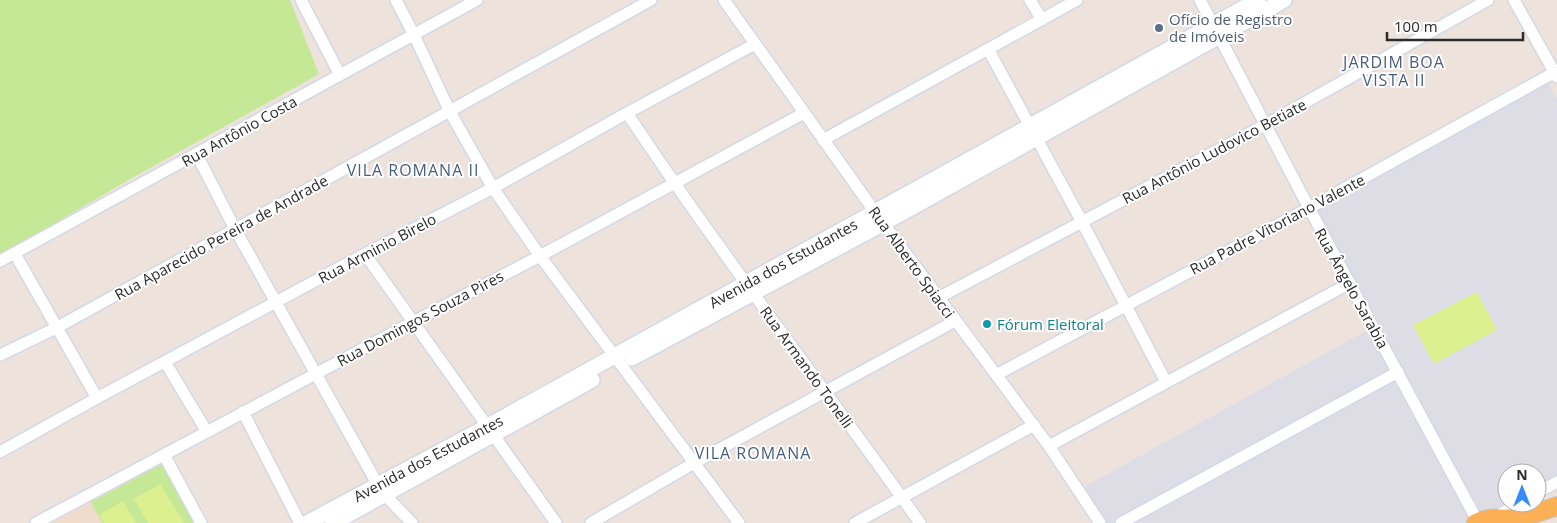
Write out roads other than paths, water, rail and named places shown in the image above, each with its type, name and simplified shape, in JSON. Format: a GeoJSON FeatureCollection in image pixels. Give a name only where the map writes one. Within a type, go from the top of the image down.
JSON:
{"type":"FeatureCollection","features":[{"type":"Feature","properties":{"kind":"main road"},"geometry":{"type":"LineString","coordinates":[[1483,521],[1538,513],[1557,506]]}},
{"type":"Feature","properties":{"kind":"street"},"geometry":{"type":"LineString","coordinates":[[302,0],[340,75]]}},
{"type":"Feature","properties":{"kind":"street"},"geometry":{"type":"LineString","coordinates":[[396,0],[450,112],[493,188],[540,256],[739,523]]}},
{"type":"Feature","properties":{"kind":"street","name":"Rua Antônio Costa"},"geometry":{"type":"LineString","coordinates":[[0,261],[477,0]]}},
{"type":"Feature","properties":{"kind":"street","name":"Rua Aparecido Pereira de Andrade"},"geometry":{"type":"LineString","coordinates":[[0,355],[56,328],[651,0]]}},
{"type":"Feature","properties":{"kind":"street","name":"Rua Alberto Spiacci"},"geometry":{"type":"LineString","coordinates":[[724,0],[938,298],[1050,446],[1100,523]]}},
{"type":"Feature","properties":{"kind":"street"},"geometry":{"type":"LineString","coordinates":[[1030,0],[1042,20]]}},
{"type":"Feature","properties":{"kind":"street"},"geometry":{"type":"LineString","coordinates":[[823,140],[1078,0]]}},
{"type":"Feature","properties":{"kind":"street","name":"Rua Ângelo Sarabia"},"geometry":{"type":"LineString","coordinates":[[1200,0],[1309,208],[1398,372],[1483,521]]}},
{"type":"Feature","properties":{"kind":"street","name":"Avenida dos Estudantes"},"geometry":{"type":"LineString","coordinates":[[1216,30],[1258,0]]}},
{"type":"Feature","properties":{"kind":"street","name":"Avenida dos Estudantes"},"geometry":{"type":"LineString","coordinates":[[307,523],[381,490],[1216,30],[1284,0]]}},
{"type":"Feature","properties":{"kind":"street","name":"Rua Antônio Ludovico Betiate"},"geometry":{"type":"LineString","coordinates":[[938,298],[1265,125],[1488,0]]}},
{"type":"Feature","properties":{"kind":"street"},"geometry":{"type":"LineString","coordinates":[[1514,0],[1556,74]]}},
{"type":"Feature","properties":{"kind":"street","name":"Rua Arminio Birelo"},"geometry":{"type":"LineString","coordinates":[[0,452],[365,254],[493,188],[755,44]]}},
{"type":"Feature","properties":{"kind":"street"},"geometry":{"type":"LineString","coordinates":[[988,49],[1166,382]]}},
{"type":"Feature","properties":{"kind":"street","name":"Rua Padre Vitoriano Valente"},"geometry":{"type":"LineString","coordinates":[[996,375],[1556,74]]}},
{"type":"Feature","properties":{"kind":"street","name":"Rua Armando Tonelli"},"geometry":{"type":"LineString","coordinates":[[627,113],[673,183],[920,523]]}},
{"type":"Feature","properties":{"kind":"street","name":"Rua Domingos Souza Pires"},"geometry":{"type":"LineString","coordinates":[[36,523],[540,256],[804,113]]}},
{"type":"Feature","properties":{"kind":"street"},"geometry":{"type":"LineString","coordinates":[[196,155],[235,229],[381,490],[412,523]]}},
{"type":"Feature","properties":{"kind":"street"},"geometry":{"type":"LineString","coordinates":[[15,254],[97,398]]}},
{"type":"Feature","properties":{"kind":"street"},"geometry":{"type":"LineString","coordinates":[[365,254],[556,523]]}},
{"type":"Feature","properties":{"kind":"street"},"geometry":{"type":"LineString","coordinates":[[1050,446],[1350,283]]}},
{"type":"Feature","properties":{"kind":"street"},"geometry":{"type":"LineString","coordinates":[[591,523],[694,463],[956,321]]}},
{"type":"Feature","properties":{"kind":"street"},"geometry":{"type":"LineString","coordinates":[[165,362],[207,432]]}},
{"type":"Feature","properties":{"kind":"street"},"geometry":{"type":"LineString","coordinates":[[1121,523],[1398,372]]}},
{"type":"Feature","properties":{"kind":"street"},"geometry":{"type":"LineString","coordinates":[[243,412],[300,523]]}},
{"type":"Feature","properties":{"kind":"street"},"geometry":{"type":"LineString","coordinates":[[855,523],[1034,425]]}},
{"type":"Feature","properties":{"kind":"street"},"geometry":{"type":"LineString","coordinates":[[164,455],[201,523]]}},
{"type":"Feature","properties":{"kind":"street","name":"Avenida dos Estudantes"},"geometry":{"type":"LineString","coordinates":[[333,523],[381,490]]}},
{"type":"Feature","properties":{"kind":"place","name":"Ofício de Registro de Imóveis"},"geometry":{"type":"Point","coordinates":[1159,28]}},
{"type":"Feature","properties":{"kind":"place","name":"Fórum Eleitoral"},"geometry":{"type":"Point","coordinates":[987,324]}},
{"type":"Feature","properties":{"kind":"district","name":"JARDIM BOA VISTA II"},"geometry":{"type":"Point","coordinates":[1394,71]}},
{"type":"Feature","properties":{"kind":"district","name":"VILA ROMANA II"},"geometry":{"type":"Point","coordinates":[413,170]}},
{"type":"Feature","properties":{"kind":"district","name":"VILA ROMANA"},"geometry":{"type":"Point","coordinates":[753,453]}}]}
